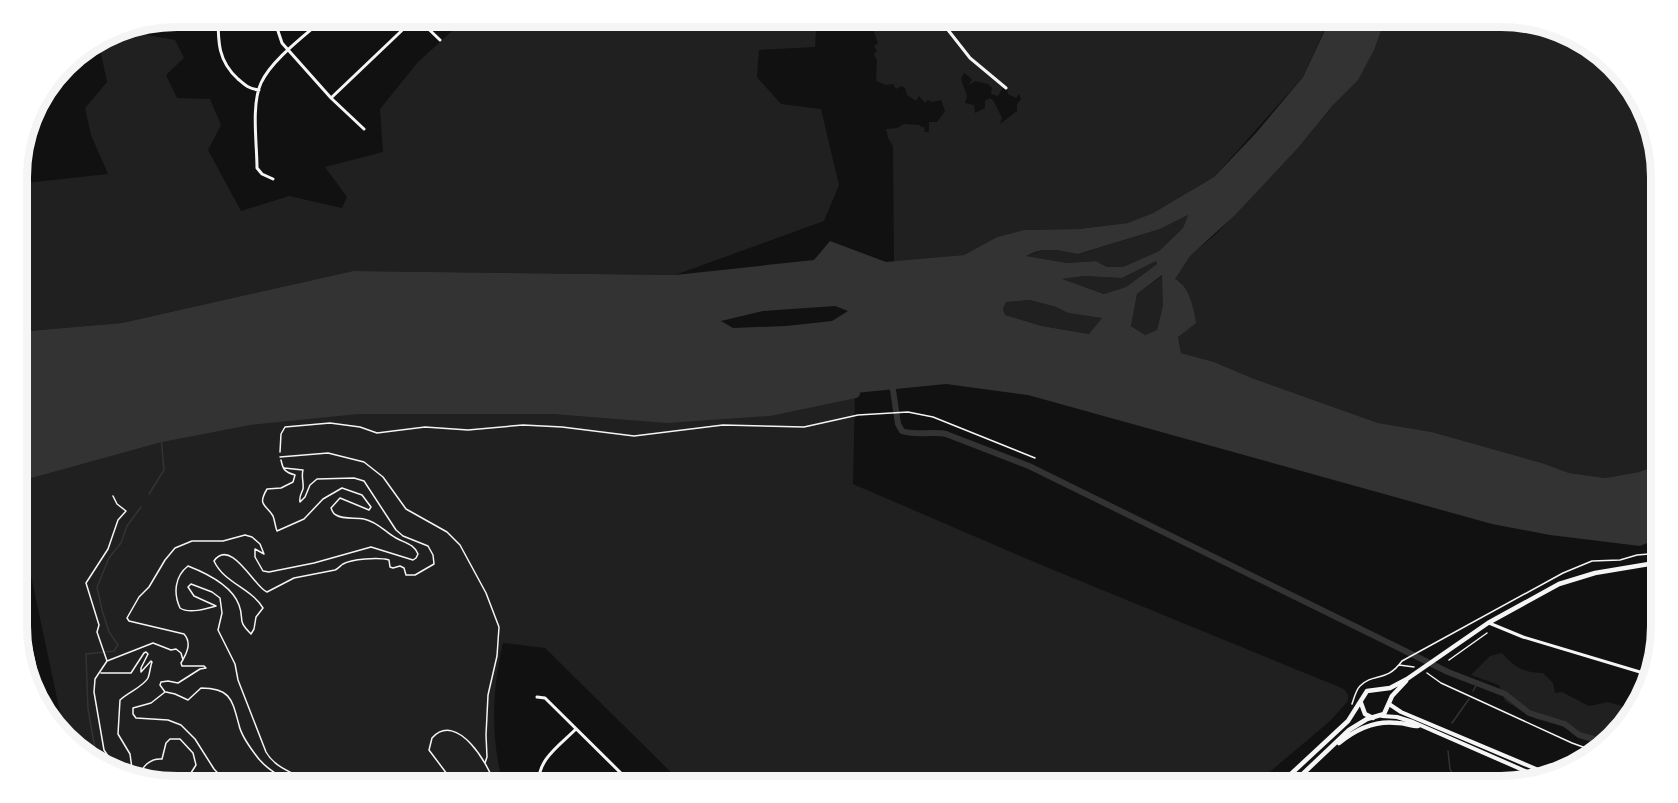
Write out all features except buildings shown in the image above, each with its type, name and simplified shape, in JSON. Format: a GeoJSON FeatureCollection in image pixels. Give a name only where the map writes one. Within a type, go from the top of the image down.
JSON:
{"type":"FeatureCollection","features":[{"type":"Feature","properties":{"kind":"highway"},"geometry":{"type":"LineString","coordinates":[[28,639],[35,675]]}},
{"type":"Feature","properties":{"kind":"main road"},"geometry":{"type":"LineString","coordinates":[[1289,776],[1348,721],[1366,692],[1390,688],[1410,677],[1488,622],[1551,588],[1595,573],[1651,564]]}},
{"type":"Feature","properties":{"kind":"main road"},"geometry":{"type":"LineString","coordinates":[[1314,765],[1357,724],[1382,716],[1387,711],[1389,703],[1410,677]]}},
{"type":"Feature","properties":{"kind":"main road"},"geometry":{"type":"LineString","coordinates":[[1377,690],[1385,694],[1389,703]]}},
{"type":"Feature","properties":{"kind":"main road"},"geometry":{"type":"LineString","coordinates":[[1360,703],[1365,714],[1373,718]]}},
{"type":"Feature","properties":{"kind":"main road"},"geometry":{"type":"LineString","coordinates":[[1301,776],[1351,733],[1362,728],[1388,722],[1418,726]]}},
{"type":"Feature","properties":{"kind":"street"},"geometry":{"type":"LineString","coordinates":[[218,27],[218,49],[222,61],[229,71],[249,89],[259,90]]}},
{"type":"Feature","properties":{"kind":"street"},"geometry":{"type":"LineString","coordinates":[[277,27],[282,43],[288,51],[331,98],[364,129]]}},
{"type":"Feature","properties":{"kind":"street"},"geometry":{"type":"LineString","coordinates":[[273,179],[256,168],[261,82],[288,51],[315,27]]}},
{"type":"Feature","properties":{"kind":"street"},"geometry":{"type":"LineString","coordinates":[[331,98],[406,27]]}},
{"type":"Feature","properties":{"kind":"street"},"geometry":{"type":"LineString","coordinates":[[426,27],[440,40]]}},
{"type":"Feature","properties":{"kind":"street"},"geometry":{"type":"LineString","coordinates":[[945,27],[970,58],[1006,88]]}},
{"type":"Feature","properties":{"kind":"street"},"geometry":{"type":"LineString","coordinates":[[1488,622],[1522,637],[1643,673]]}},
{"type":"Feature","properties":{"kind":"street"},"geometry":{"type":"LineString","coordinates":[[537,697],[545,698],[624,776]]}},
{"type":"Feature","properties":{"kind":"street"},"geometry":{"type":"LineString","coordinates":[[1389,703],[1401,712],[1540,770]]}},
{"type":"Feature","properties":{"kind":"street"},"geometry":{"type":"LineString","coordinates":[[1382,716],[1397,717],[1530,773]]}},
{"type":"Feature","properties":{"kind":"street"},"geometry":{"type":"LineString","coordinates":[[538,776],[542,763],[576,729]]}},
{"type":"Feature","properties":{"kind":"lane"},"geometry":{"type":"LineString","coordinates":[[280,458],[327,453],[348,456],[364,462],[383,477],[406,509],[447,532],[460,545],[478,576],[499,627],[497,656],[486,712],[488,757],[485,763]]}},
{"type":"Feature","properties":{"kind":"lane"},"geometry":{"type":"LineString","coordinates":[[448,776],[429,750],[429,745],[435,735],[441,732],[456,732],[466,739],[492,776]]}},
{"type":"Feature","properties":{"kind":"path"},"geometry":{"type":"LineString","coordinates":[[183,661],[189,644],[184,634],[129,621],[128,618],[139,597],[149,587],[175,548],[192,541],[223,541],[245,535],[252,537],[260,544],[264,554],[255,549],[255,557],[263,571],[269,572],[314,563],[372,547],[413,560],[418,554],[407,542],[396,538],[382,527],[366,519],[338,516],[333,513],[331,508],[340,498],[369,510],[371,507],[362,495],[342,488],[322,499],[304,519],[276,531],[274,519],[271,513],[264,508],[262,502],[267,489],[281,488],[293,482],[295,476],[286,473],[280,458],[281,434],[285,428],[302,424],[330,423],[377,433],[425,427],[468,430],[523,425],[562,427],[633,436],[723,425],[804,427],[858,415],[908,412],[933,417],[1035,458]]}},
{"type":"Feature","properties":{"kind":"path"},"geometry":{"type":"LineString","coordinates":[[283,468],[303,470],[304,487],[300,494],[300,502],[310,485],[317,479],[354,478],[364,481],[396,530],[403,536],[429,546],[434,564],[415,575],[406,575],[404,568],[390,567],[389,560],[373,558],[343,564],[335,570],[294,578],[267,592],[261,590],[241,564],[222,555],[214,561],[219,571],[258,601],[262,608],[256,617],[251,634],[241,623],[239,604],[230,590],[204,572],[188,566],[180,573],[175,593],[180,608],[185,612],[216,606],[194,596],[188,587],[191,584],[212,592],[220,598],[222,613],[218,630],[236,664],[237,681],[266,752],[278,766],[298,776]]}},
{"type":"Feature","properties":{"kind":"path"},"geometry":{"type":"LineString","coordinates":[[107,661],[97,632],[99,625],[86,584],[108,549],[118,520],[126,511],[124,507],[117,504],[113,496]]}},
{"type":"Feature","properties":{"kind":"path"},"geometry":{"type":"LineString","coordinates":[[1449,660],[1487,633]]}},
{"type":"Feature","properties":{"kind":"path"},"geometry":{"type":"LineString","coordinates":[[111,761],[104,750],[97,714],[95,679],[107,661],[153,643],[171,650],[176,649],[182,653],[181,663],[185,667],[204,666],[206,668],[200,669],[178,683],[161,682],[160,685],[165,692],[188,700],[201,688],[212,688],[227,695],[234,705],[242,734],[254,753],[279,776]]}},
{"type":"Feature","properties":{"kind":"path"},"geometry":{"type":"LineString","coordinates":[[1350,710],[1360,686],[1367,681],[1391,674],[1402,661],[1423,649]]}},
{"type":"Feature","properties":{"kind":"path"},"geometry":{"type":"LineString","coordinates":[[100,673],[131,673],[146,652],[148,654],[141,672],[148,663],[152,662],[148,678],[120,700],[118,734],[130,754],[132,769]]}},
{"type":"Feature","properties":{"kind":"path"},"geometry":{"type":"LineString","coordinates":[[1399,665],[1413,666],[1428,673],[1441,683],[1587,749]]}},
{"type":"Feature","properties":{"kind":"path"},"geometry":{"type":"LineString","coordinates":[[165,692],[151,703],[133,708],[133,714],[136,718],[168,720],[181,725],[195,739],[221,776]]}},
{"type":"Feature","properties":{"kind":"path"},"geometry":{"type":"LineString","coordinates":[[142,772],[144,767],[157,759],[162,759],[166,743],[170,739],[180,739],[193,753],[196,765],[189,776]]}},
{"type":"Feature","properties":{"kind":"shaded area"},"geometry":{"type":"Polygon","coordinates":[[[456,27],[816,27],[815,47],[759,50],[757,77],[781,104],[821,109],[839,185],[824,221],[675,275],[353,271],[122,323],[27,331],[27,183],[108,174],[91,135],[85,108],[107,82],[100,48],[119,38],[136,33],[175,40],[184,58],[166,75],[177,98],[210,99],[221,125],[208,150],[241,211],[289,196],[342,208],[347,197],[325,167],[383,152],[380,109],[418,62],[456,27]]]}},
{"type":"Feature","properties":{"kind":"shaded area"},"geometry":{"type":"Polygon","coordinates":[[[873,27],[943,27],[968,58],[1003,87],[998,96],[991,94],[992,88],[988,84],[975,81],[969,85],[972,79],[964,73],[961,79],[967,96],[965,103],[974,105],[975,113],[985,108],[985,101],[990,98],[1002,118],[1000,124],[1017,111],[1017,104],[1021,99],[1019,94],[1016,98],[1008,94],[1007,88],[970,57],[945,27],[1326,27],[1303,77],[1214,177],[1153,213],[1129,223],[1079,229],[1024,230],[997,237],[964,255],[894,262],[893,146],[886,129],[897,128],[904,124],[920,125],[924,127],[925,132],[929,132],[929,122],[937,122],[945,111],[941,100],[932,102],[928,100],[925,103],[919,96],[916,101],[907,95],[902,86],[896,89],[893,84],[886,85],[876,81],[877,61],[874,54],[877,51],[874,46],[878,43],[873,27]]]}},
{"type":"Feature","properties":{"kind":"shaded area"},"geometry":{"type":"Polygon","coordinates":[[[1326,27],[1382,27],[1374,50],[1358,80],[1235,215],[1190,256],[1175,279],[1187,292],[1196,323],[1178,337],[1181,353],[1214,362],[1378,423],[1432,432],[1542,463],[1569,473],[1605,478],[1651,468],[1651,541],[1640,546],[1550,535],[1492,524],[1028,395],[946,384],[855,393],[769,411],[667,418],[554,409],[358,409],[249,420],[161,437],[27,474],[27,331],[122,323],[353,271],[675,275],[814,260],[830,241],[886,262],[964,255],[997,237],[1024,230],[1079,229],[1128,223],[1153,213],[1214,177],[1256,133],[1303,77],[1326,27]],[[1188,215],[1160,229],[1078,254],[1044,250],[1026,256],[1067,263],[1096,261],[1107,267],[1123,267],[1159,251],[1183,228],[1188,215]],[[1156,261],[1122,278],[1084,276],[1062,279],[1104,294],[1126,287],[1157,264],[1156,261]],[[1162,275],[1137,294],[1131,326],[1145,335],[1157,330],[1163,305],[1162,275]],[[1030,300],[1006,302],[1003,309],[1005,315],[1042,326],[1089,334],[1102,318],[1068,313],[1030,300]],[[835,306],[763,311],[721,321],[733,328],[786,326],[832,321],[848,311],[835,306]]]}},
{"type":"Feature","properties":{"kind":"shaded area"},"geometry":{"type":"Polygon","coordinates":[[[1380,27],[1521,28],[1559,38],[1592,58],[1607,71],[1631,102],[1640,119],[1650,157],[1651,468],[1605,478],[1569,473],[1542,463],[1432,432],[1378,423],[1214,362],[1181,353],[1178,337],[1193,307],[1181,282],[1174,280],[1189,256],[1215,235],[1298,148],[1333,105],[1380,27]]]}},
{"type":"Feature","properties":{"kind":"shaded area"},"geometry":{"type":"Polygon","coordinates":[[[1188,215],[1183,228],[1159,251],[1123,267],[1107,267],[1096,261],[1067,263],[1025,256],[1044,250],[1079,254],[1160,229],[1188,215]]]}},
{"type":"Feature","properties":{"kind":"shaded area"},"geometry":{"type":"Polygon","coordinates":[[[1156,261],[1157,264],[1126,287],[1104,294],[1061,279],[1084,276],[1122,278],[1156,261]]]}},
{"type":"Feature","properties":{"kind":"shaded area"},"geometry":{"type":"Polygon","coordinates":[[[1163,275],[1163,305],[1157,330],[1145,335],[1131,326],[1137,294],[1163,275]]]}},
{"type":"Feature","properties":{"kind":"shaded area"},"geometry":{"type":"Polygon","coordinates":[[[1030,300],[1068,313],[1103,318],[1089,334],[1042,326],[1005,315],[1003,309],[1006,302],[1030,300]]]}},
{"type":"Feature","properties":{"kind":"shaded area"},"geometry":{"type":"Polygon","coordinates":[[[855,393],[853,484],[1039,564],[1344,689],[1348,695],[1348,701],[1330,721],[1265,776],[675,776],[545,648],[503,643],[494,715],[496,751],[501,776],[157,775],[119,765],[102,756],[86,745],[62,722],[30,571],[27,541],[27,474],[161,437],[249,420],[358,409],[554,409],[668,418],[769,411],[855,393]]]}},
{"type":"Feature","properties":{"kind":"shaded area"},"geometry":{"type":"Polygon","coordinates":[[[1502,653],[1520,668],[1543,673],[1553,683],[1555,693],[1562,692],[1589,706],[1608,702],[1627,707],[1614,725],[1595,743],[1562,726],[1536,719],[1505,701],[1499,685],[1471,675],[1490,656],[1502,653]]]}},
{"type":"Feature","properties":{"kind":"waterway"},"geometry":{"type":"LineString","coordinates":[[892,383],[898,424],[902,431],[946,434],[1029,466],[1448,672],[1505,694],[1529,713],[1565,724],[1579,735],[1598,740]]}},
{"type":"Feature","properties":{"kind":"waterway"},"geometry":{"type":"LineString","coordinates":[[27,474],[161,437],[249,420],[358,409],[554,409],[667,418],[769,411],[855,393]]}},
{"type":"Feature","properties":{"kind":"waterway"},"geometry":{"type":"LineString","coordinates":[[149,494],[164,470],[161,437]]}},
{"type":"Feature","properties":{"kind":"waterway"},"geometry":{"type":"LineString","coordinates":[[96,752],[88,709],[86,654],[114,651],[118,645],[109,632],[97,587],[109,558],[121,543],[127,526],[141,507]]}},
{"type":"Feature","properties":{"kind":"waterway"},"geometry":{"type":"LineString","coordinates":[[1473,691],[1477,684]]}},
{"type":"Feature","properties":{"kind":"waterway"},"geometry":{"type":"LineString","coordinates":[[1452,723],[1469,699]]}},
{"type":"Feature","properties":{"kind":"waterway"},"geometry":{"type":"LineString","coordinates":[[1448,751],[1450,769],[1454,776]]}}]}
